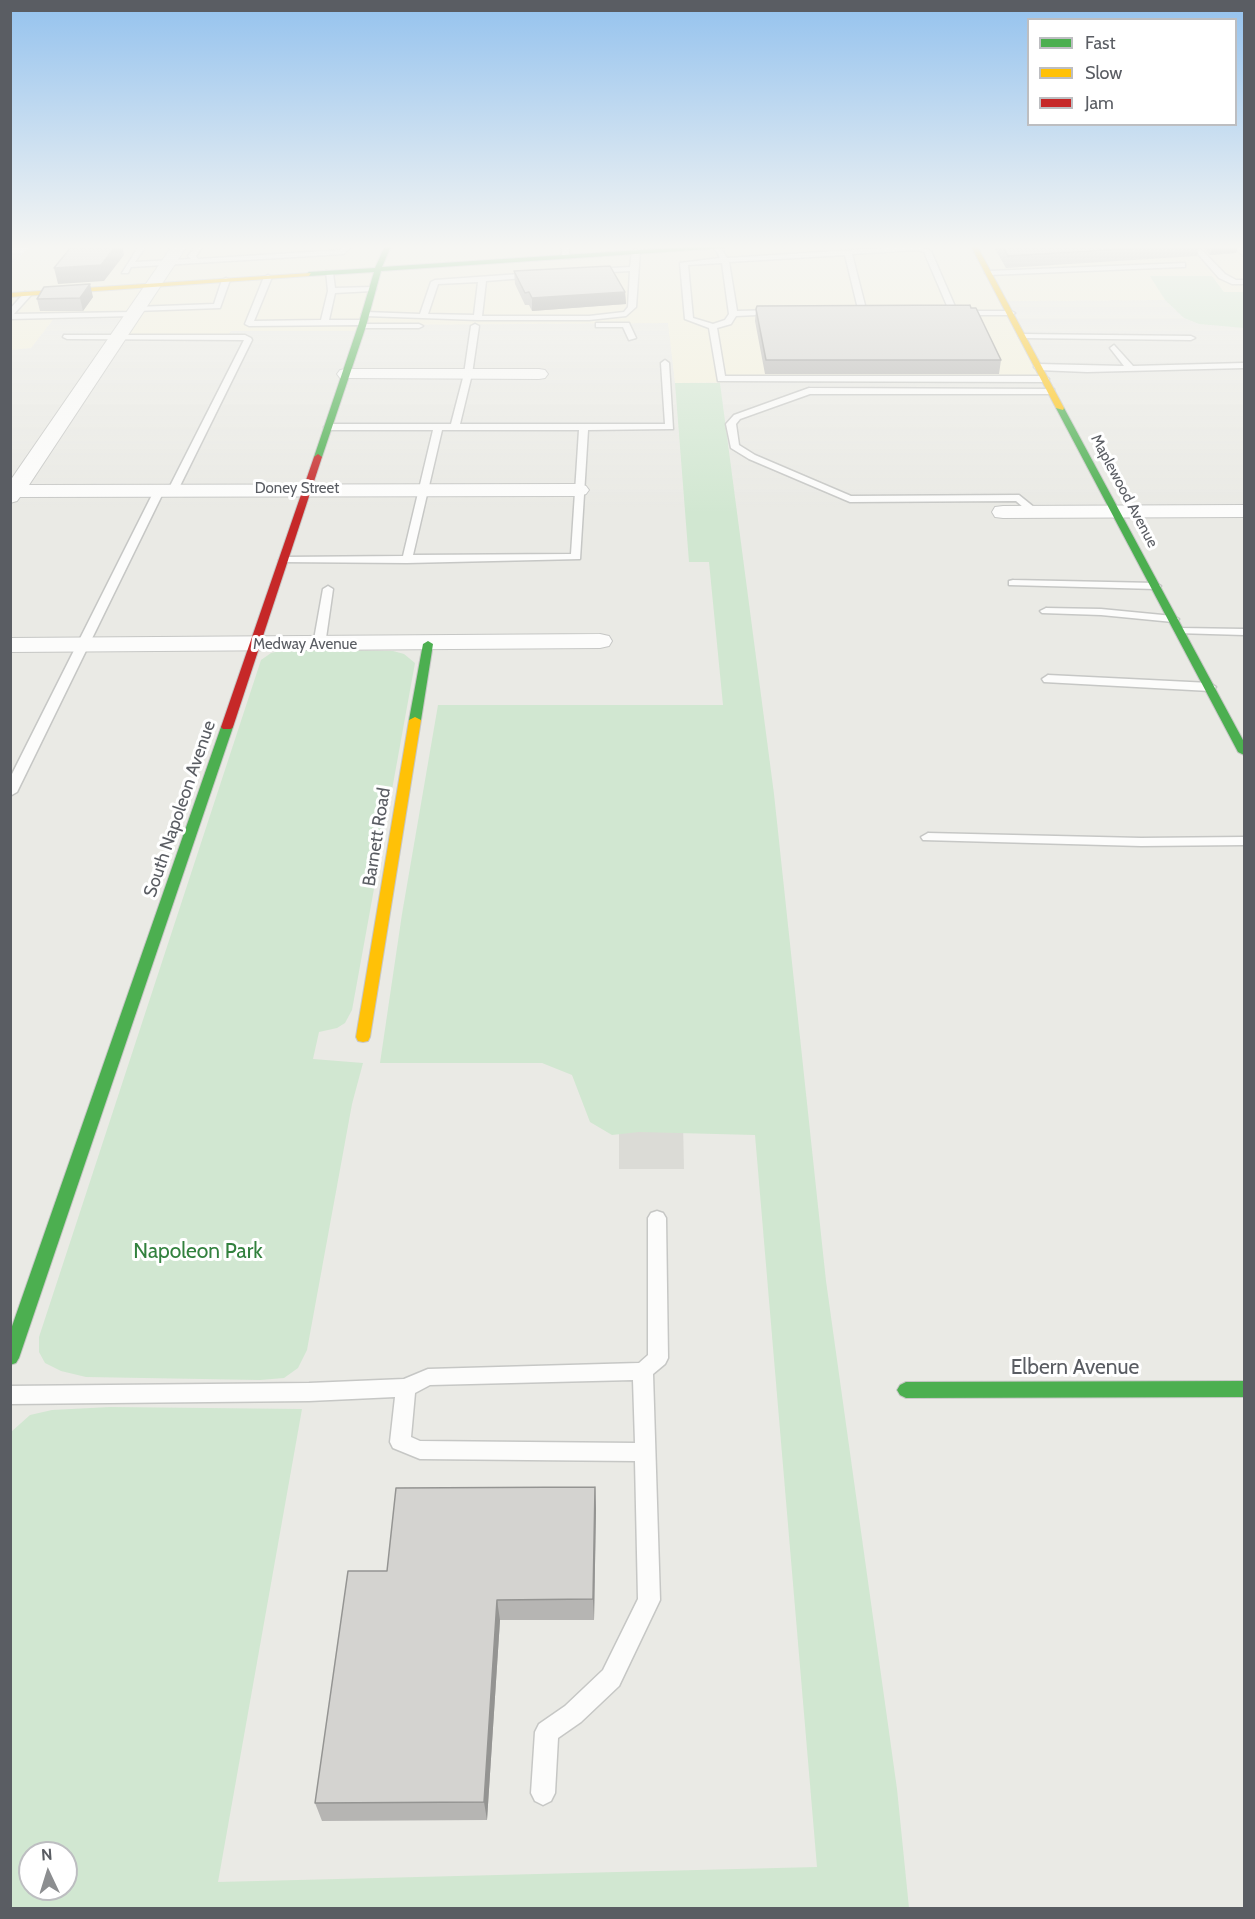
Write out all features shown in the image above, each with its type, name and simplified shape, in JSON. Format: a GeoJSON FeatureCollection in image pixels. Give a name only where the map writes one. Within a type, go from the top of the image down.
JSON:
{"type":"FeatureCollection","features":[{"type":"Feature","properties":{"kind":"street","name":"South Napoleon Avenue"},"geometry":{"type":"LineString","coordinates":[[10,1358],[359,336]]}},
{"type":"Feature","properties":{"kind":"street","name":"Maplewood Avenue"},"geometry":{"type":"LineString","coordinates":[[1023,336],[1245,752]]}},
{"type":"Feature","properties":{"kind":"street"},"geometry":{"type":"LineString","coordinates":[[13,494],[117,337]]}},
{"type":"Feature","properties":{"kind":"street"},"geometry":{"type":"LineString","coordinates":[[346,374],[539,374]]}},
{"type":"Feature","properties":{"kind":"street","name":"Doney Street"},"geometry":{"type":"LineString","coordinates":[[13,494],[166,489],[579,490]]}},
{"type":"Feature","properties":{"kind":"street"},"geometry":{"type":"LineString","coordinates":[[1003,512],[1245,511]]}},
{"type":"Feature","properties":{"kind":"street","name":"Medway Avenue"},"geometry":{"type":"LineString","coordinates":[[10,645],[319,645],[600,641]]}},
{"type":"Feature","properties":{"kind":"street","name":"Barnett Road"},"geometry":{"type":"LineString","coordinates":[[363,1037],[428,644]]}},
{"type":"Feature","properties":{"kind":"street","name":"Elbern Avenue"},"geometry":{"type":"LineString","coordinates":[[906,1390],[1245,1389]]}},
{"type":"Feature","properties":{"kind":"lane"},"geometry":{"type":"LineString","coordinates":[[455,428],[475,336]]}},
{"type":"Feature","properties":{"kind":"lane"},"geometry":{"type":"LineString","coordinates":[[714,336],[721,379],[1045,379]]}},
{"type":"Feature","properties":{"kind":"lane"},"geometry":{"type":"LineString","coordinates":[[1023,336],[1191,338]]}},
{"type":"Feature","properties":{"kind":"lane"},"geometry":{"type":"LineString","coordinates":[[10,792],[166,489],[248,340],[245,337],[67,337]]}},
{"type":"Feature","properties":{"kind":"lane"},"geometry":{"type":"LineString","coordinates":[[1114,348],[1131,368]]}},
{"type":"Feature","properties":{"kind":"lane"},"geometry":{"type":"LineString","coordinates":[[329,427],[670,427],[665,363]]}},
{"type":"Feature","properties":{"kind":"lane"},"geometry":{"type":"LineString","coordinates":[[1035,512],[1018,498],[850,499],[752,457],[734,446],[731,424],[737,417],[809,391],[1045,379],[1131,368],[1245,366]]}},
{"type":"Feature","properties":{"kind":"lane"},"geometry":{"type":"LineString","coordinates":[[284,560],[576,557],[584,427]]}},
{"type":"Feature","properties":{"kind":"lane"},"geometry":{"type":"LineString","coordinates":[[408,560],[438,428]]}},
{"type":"Feature","properties":{"kind":"lane"},"geometry":{"type":"LineString","coordinates":[[1013,583],[1156,586]]}},
{"type":"Feature","properties":{"kind":"lane"},"geometry":{"type":"LineString","coordinates":[[319,645],[328,589]]}},
{"type":"Feature","properties":{"kind":"lane"},"geometry":{"type":"LineString","coordinates":[[1046,611],[1101,612],[1177,625],[1245,632]]}},
{"type":"Feature","properties":{"kind":"lane"},"geometry":{"type":"LineString","coordinates":[[1048,679],[1210,687]]}},
{"type":"Feature","properties":{"kind":"lane"},"geometry":{"type":"LineString","coordinates":[[928,837],[1245,842]]}},
{"type":"Feature","properties":{"kind":"lane"},"geometry":{"type":"LineString","coordinates":[[10,1395],[309,1392],[406,1388],[428,1377],[643,1371],[658,1358],[657,1218]]}},
{"type":"Feature","properties":{"kind":"lane"},"geometry":{"type":"LineString","coordinates":[[543,1793],[547,1732],[573,1714],[612,1678],[649,1600],[643,1371]]}},
{"type":"Feature","properties":{"kind":"lane"},"geometry":{"type":"LineString","coordinates":[[406,1388],[400,1442],[420,1450],[645,1452]]}},
{"type":"Feature","properties":{"kind":"shaded area"},"geometry":{"type":"Polygon","coordinates":[[[11,336],[41,336],[31,348],[11,350],[11,336]]]}},
{"type":"Feature","properties":{"kind":"shaded area"},"geometry":{"type":"Polygon","coordinates":[[[117,336],[227,336],[226,337],[117,336]]]}},
{"type":"Feature","properties":{"kind":"shaded area"},"geometry":{"type":"Polygon","coordinates":[[[669,336],[1023,336],[1045,379],[675,383],[669,336]]]}},
{"type":"Feature","properties":{"kind":"shaded area"},"geometry":{"type":"Polygon","coordinates":[[[619,1121],[683,1122],[684,1169],[619,1169],[619,1121]]]}},
{"type":"Feature","properties":{"kind":"green space"},"geometry":{"type":"Polygon","coordinates":[[[675,383],[720,383],[774,794],[826,1281],[897,1789],[909,1908],[11,1908],[11,1432],[30,1415],[52,1410],[110,1407],[302,1409],[218,1882],[817,1867],[755,1135],[639,1132],[612,1135],[590,1122],[572,1075],[542,1063],[380,1063],[402,914],[438,705],[723,705],[709,562],[689,562],[675,383]]]}},
{"type":"Feature","properties":{"kind":"green space","name":"Napoleon Park"},"geometry":{"type":"Polygon","coordinates":[[[285,650],[393,651],[404,654],[415,663],[352,1010],[345,1023],[337,1028],[319,1032],[313,1059],[363,1063],[352,1104],[307,1350],[298,1368],[284,1378],[260,1380],[86,1377],[61,1371],[45,1363],[39,1352],[39,1337],[261,660],[271,653],[285,650]]]}},
{"type":"Feature","properties":{"kind":"building"},"geometry":{"type":"Polygon","coordinates":[[[761,336],[989,336],[1001,360],[766,360],[761,336]]]}},
{"type":"Feature","properties":{"kind":"building"},"geometry":{"type":"Polygon","coordinates":[[[595,1487],[593,1599],[497,1600],[484,1802],[315,1803],[348,1571],[387,1571],[396,1488],[595,1487]]]}},
{"type":"Feature","properties":{"kind":"traffic: fast"},"geometry":{"type":"LineString","coordinates":[[318,457],[359,336]]}},
{"type":"Feature","properties":{"kind":"traffic: fast"},"geometry":{"type":"LineString","coordinates":[[1060,408],[1244,752]]}},
{"type":"Feature","properties":{"kind":"traffic: fast"},"geometry":{"type":"LineString","coordinates":[[415,720],[428,644]]}},
{"type":"Feature","properties":{"kind":"traffic: fast"},"geometry":{"type":"LineString","coordinates":[[10,1358],[227,727]]}},
{"type":"Feature","properties":{"kind":"traffic: fast"},"geometry":{"type":"LineString","coordinates":[[906,1390],[1244,1389]]}},
{"type":"Feature","properties":{"kind":"traffic: slow"},"geometry":{"type":"LineString","coordinates":[[1022,336],[1060,408]]}},
{"type":"Feature","properties":{"kind":"traffic: slow"},"geometry":{"type":"LineString","coordinates":[[363,1037],[415,720]]}},
{"type":"Feature","properties":{"kind":"traffic: jam"},"geometry":{"type":"LineString","coordinates":[[227,727],[318,457]]}}]}
